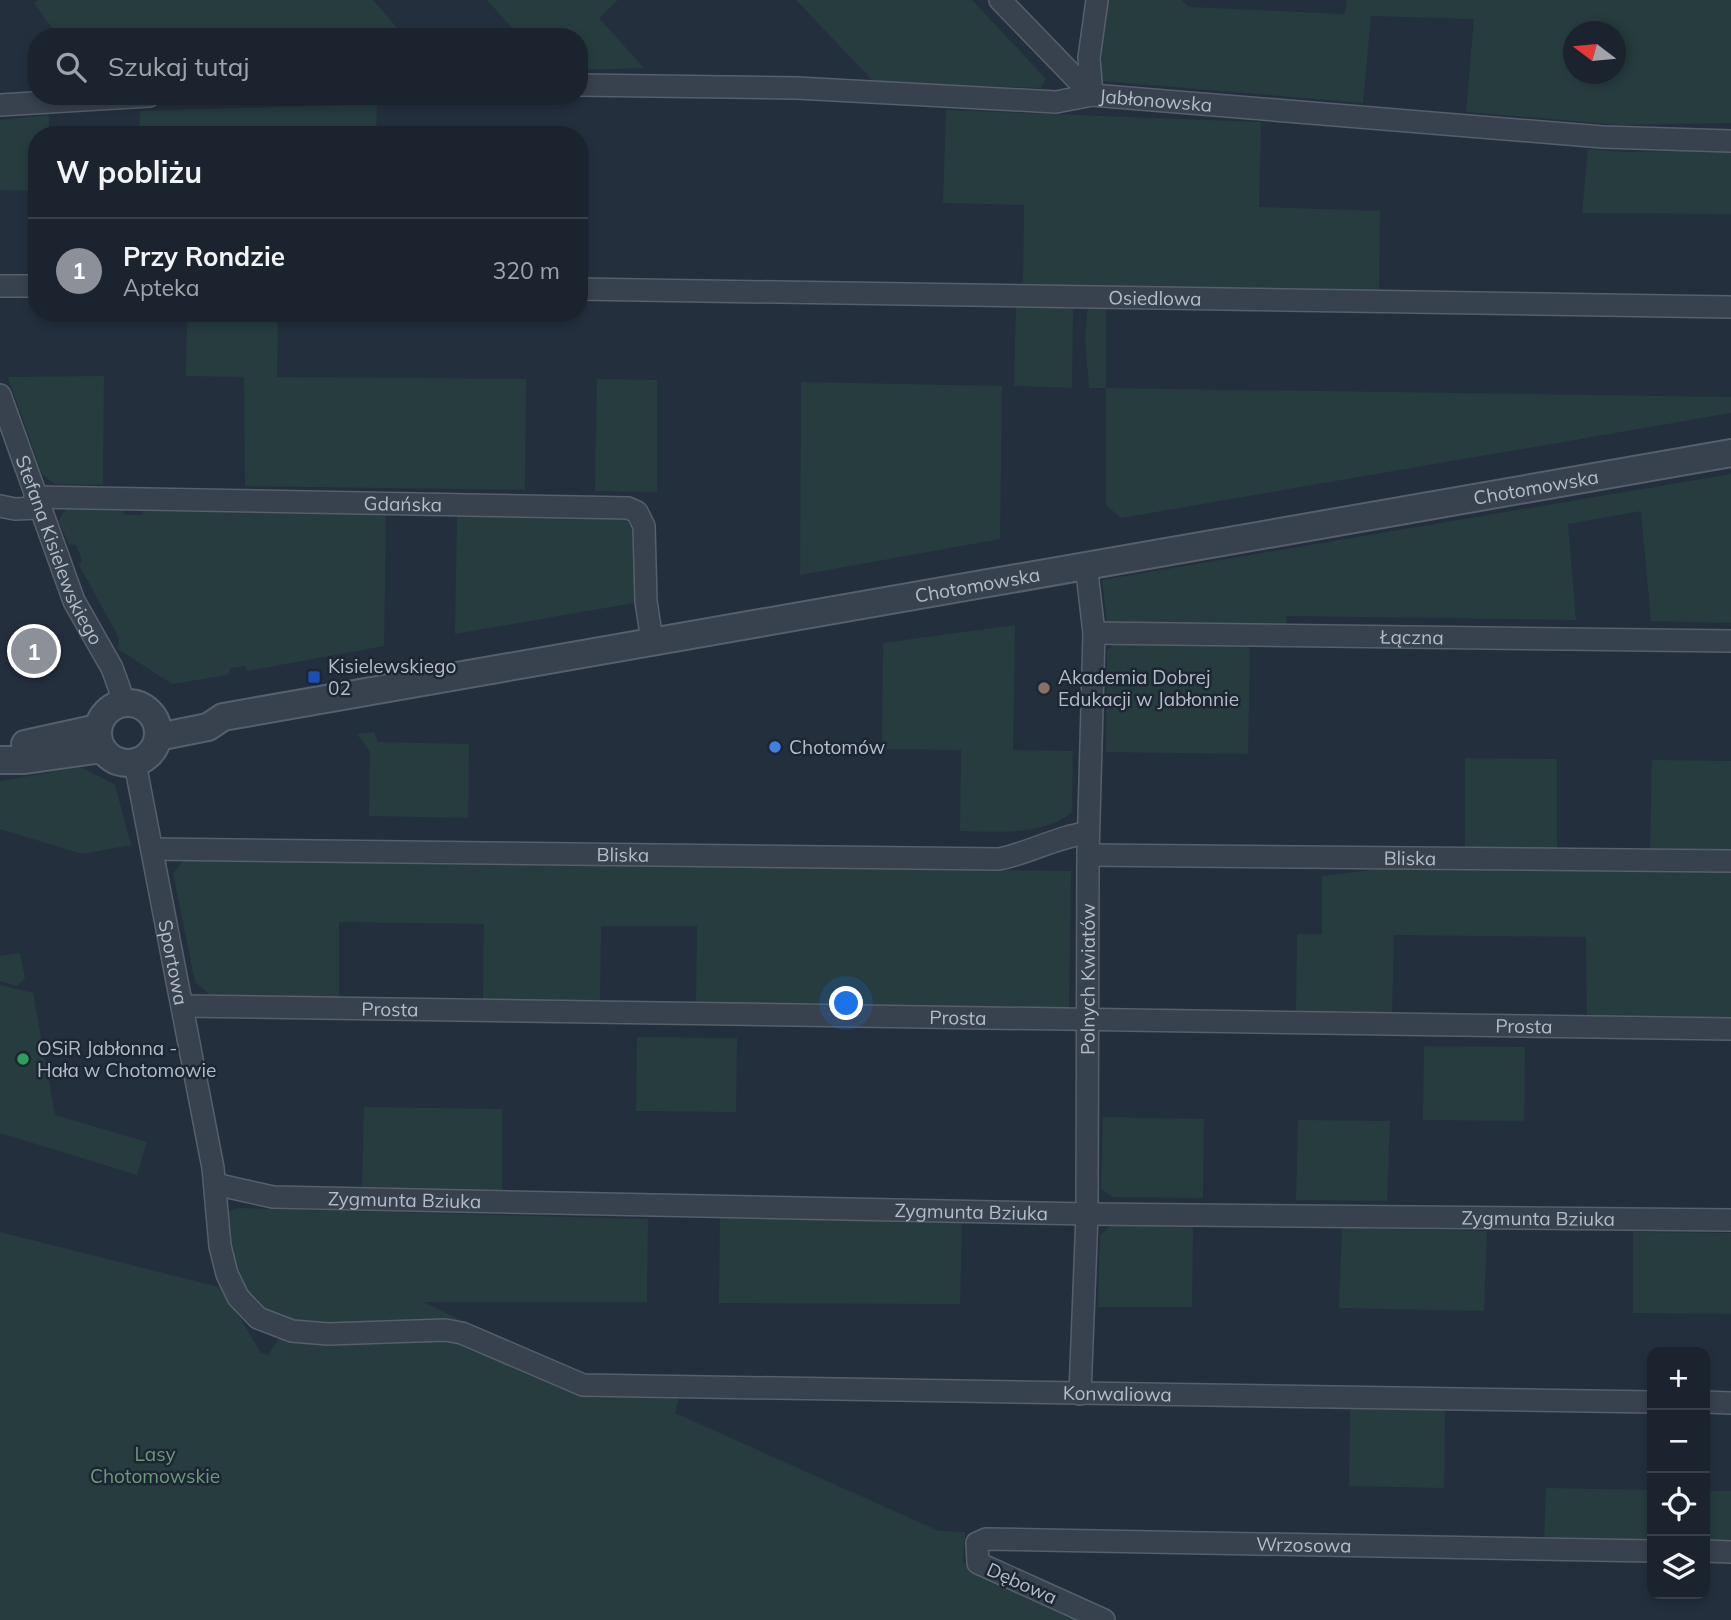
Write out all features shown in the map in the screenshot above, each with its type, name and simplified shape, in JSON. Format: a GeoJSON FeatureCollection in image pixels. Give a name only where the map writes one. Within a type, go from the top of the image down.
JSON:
{"type":"FeatureCollection","features":[{"type":"Feature","properties":{"kind":"street"},"geometry":{"type":"LineString","coordinates":[[1000,0],[1092,95]]}},
{"type":"Feature","properties":{"kind":"street"},"geometry":{"type":"LineString","coordinates":[[1092,95],[1088,58],[1097,0]]}},
{"type":"Feature","properties":{"kind":"street","name":"Jabłonowska"},"geometry":{"type":"LineString","coordinates":[[588,85],[797,88],[1056,103],[1092,95],[1603,136],[1731,142]]}},
{"type":"Feature","properties":{"kind":"street"},"geometry":{"type":"LineString","coordinates":[[0,106],[28,104]]}},
{"type":"Feature","properties":{"kind":"street"},"geometry":{"type":"LineString","coordinates":[[0,286],[28,286]]}},
{"type":"Feature","properties":{"kind":"street","name":"Osiedlowa"},"geometry":{"type":"LineString","coordinates":[[588,289],[1731,307]]}},
{"type":"Feature","properties":{"kind":"street","name":"Stefana Kisielewskiego"},"geometry":{"type":"LineString","coordinates":[[0,395],[74,601],[112,668],[120,690],[120,704]]}},
{"type":"Feature","properties":{"kind":"street","name":"Chotomowska"},"geometry":{"type":"LineString","coordinates":[[156,727],[205,711],[223,717],[1731,453]]}},
{"type":"Feature","properties":{"kind":"street","name":"Gdańska"},"geometry":{"type":"LineString","coordinates":[[0,506],[15,509],[37,502],[628,508],[637,512],[644,526],[646,601],[652,641]]}},
{"type":"Feature","properties":{"kind":"street","name":"Polnych Kwiatów"},"geometry":{"type":"LineString","coordinates":[[1080,1394],[1087,1214],[1088,833],[1094,633],[1086,564]]}},
{"type":"Feature","properties":{"kind":"street","name":"Łączna"},"geometry":{"type":"LineString","coordinates":[[1094,633],[1731,641]]}},
{"type":"Feature","properties":{"kind":"street"},"geometry":{"type":"LineString","coordinates":[[120,704],[137,704],[156,727],[152,752],[135,763],[120,763],[100,738],[106,712],[120,704]]}},
{"type":"Feature","properties":{"kind":"street"},"geometry":{"type":"LineString","coordinates":[[0,751],[100,738]]}},
{"type":"Feature","properties":{"kind":"street"},"geometry":{"type":"LineString","coordinates":[[0,760],[25,760],[100,738]]}},
{"type":"Feature","properties":{"kind":"street","name":"Sportowa"},"geometry":{"type":"LineString","coordinates":[[135,763],[184,1006],[215,1184],[220,1246],[227,1274],[238,1297],[258,1318],[280,1328],[328,1334],[392,1329],[462,1333],[583,1385]]}},
{"type":"Feature","properties":{"kind":"street","name":"Bliska"},"geometry":{"type":"LineString","coordinates":[[152,849],[999,859],[1028,853],[1076,834],[1088,833]]}},
{"type":"Feature","properties":{"kind":"street","name":"Bliska"},"geometry":{"type":"LineString","coordinates":[[1088,855],[1731,861]]}},
{"type":"Feature","properties":{"kind":"street","name":"Prosta"},"geometry":{"type":"LineString","coordinates":[[184,1006],[1731,1029]]}},
{"type":"Feature","properties":{"kind":"street","name":"Zygmunta Bziuka"},"geometry":{"type":"LineString","coordinates":[[215,1184],[273,1198],[1087,1214],[1731,1220]]}},
{"type":"Feature","properties":{"kind":"street","name":"Konwaliowa"},"geometry":{"type":"LineString","coordinates":[[583,1385],[1647,1402]]}},
{"type":"Feature","properties":{"kind":"street"},"geometry":{"type":"LineString","coordinates":[[1710,1402],[1731,1403]]}},
{"type":"Feature","properties":{"kind":"street","name":"Wrzosowa"},"geometry":{"type":"LineString","coordinates":[[978,1563],[977,1543],[986,1539],[1647,1550]]}},
{"type":"Feature","properties":{"kind":"street"},"geometry":{"type":"LineString","coordinates":[[1710,1551],[1731,1552]]}},
{"type":"Feature","properties":{"kind":"street","name":"Dębowa"},"geometry":{"type":"LineString","coordinates":[[978,1563],[1104,1620]]}},
{"type":"Feature","properties":{"kind":"green space"},"geometry":{"type":"Polygon","coordinates":[[[39,0],[373,0],[397,28],[52,28],[34,3],[39,0]]]}},
{"type":"Feature","properties":{"kind":"green space"},"geometry":{"type":"Polygon","coordinates":[[[487,0],[618,0],[599,18],[644,68],[588,70],[588,28],[512,28],[487,0]]]}},
{"type":"Feature","properties":{"kind":"green space"},"geometry":{"type":"Polygon","coordinates":[[[796,0],[972,0],[1046,79],[1041,88],[874,82],[796,0]]]}},
{"type":"Feature","properties":{"kind":"green space"},"geometry":{"type":"Polygon","coordinates":[[[1108,0],[1182,0],[1189,7],[1345,14],[1347,0],[1731,0],[1731,123],[1622,125],[1466,112],[1474,19],[1371,16],[1363,103],[1101,81],[1103,24],[1108,0]]]}},
{"type":"Feature","properties":{"kind":"green space"},"geometry":{"type":"Polygon","coordinates":[[[377,105],[376,126],[139,126],[140,111],[377,105]]]}},
{"type":"Feature","properties":{"kind":"green space"},"geometry":{"type":"Polygon","coordinates":[[[946,110],[1261,122],[1259,207],[1380,211],[1379,294],[1023,289],[1024,205],[943,203],[946,110]]]}},
{"type":"Feature","properties":{"kind":"green space"},"geometry":{"type":"Polygon","coordinates":[[[49,115],[49,126],[28,126],[28,191],[0,190],[0,120],[49,115]]]}},
{"type":"Feature","properties":{"kind":"green space"},"geometry":{"type":"Polygon","coordinates":[[[1588,149],[1625,152],[1731,150],[1731,214],[1582,213],[1588,149]]]}},
{"type":"Feature","properties":{"kind":"green space"},"geometry":{"type":"Polygon","coordinates":[[[1073,305],[1072,388],[1014,386],[1016,306],[1073,305]]]}},
{"type":"Feature","properties":{"kind":"green space"},"geometry":{"type":"Polygon","coordinates":[[[1088,305],[1106,305],[1106,388],[1089,388],[1085,336],[1088,305]]]}},
{"type":"Feature","properties":{"kind":"green space"},"geometry":{"type":"Polygon","coordinates":[[[187,322],[278,322],[277,377],[526,379],[525,490],[245,486],[244,377],[186,376],[187,322]]]}},
{"type":"Feature","properties":{"kind":"green space"},"geometry":{"type":"Polygon","coordinates":[[[104,376],[103,485],[55,484],[42,474],[8,377],[104,376]]]}},
{"type":"Feature","properties":{"kind":"green space"},"geometry":{"type":"Polygon","coordinates":[[[597,379],[657,380],[657,492],[595,491],[597,379]]]}},
{"type":"Feature","properties":{"kind":"green space"},"geometry":{"type":"Polygon","coordinates":[[[801,382],[1002,386],[1000,539],[800,575],[801,382]]]}},
{"type":"Feature","properties":{"kind":"green space"},"geometry":{"type":"Polygon","coordinates":[[[1106,388],[1731,397],[1731,413],[1121,518],[1106,505],[1106,388]]]}},
{"type":"Feature","properties":{"kind":"green space"},"geometry":{"type":"Polygon","coordinates":[[[1731,474],[1731,623],[1651,621],[1641,511],[1568,524],[1576,620],[1286,616],[1287,624],[1115,626],[1107,622],[1102,580],[1731,474]]]}},
{"type":"Feature","properties":{"kind":"green space"},"geometry":{"type":"Polygon","coordinates":[[[66,509],[122,510],[125,515],[142,515],[143,511],[386,514],[384,646],[247,671],[245,666],[231,668],[228,675],[172,684],[118,649],[119,638],[79,565],[82,560],[76,545],[69,544],[58,521],[66,509]]]}},
{"type":"Feature","properties":{"kind":"green space"},"geometry":{"type":"Polygon","coordinates":[[[457,514],[625,520],[637,529],[640,602],[455,634],[457,514]]]}},
{"type":"Feature","properties":{"kind":"green space"},"geometry":{"type":"Polygon","coordinates":[[[1015,625],[1013,750],[1073,751],[1072,812],[1061,820],[1034,829],[1003,832],[960,831],[961,750],[882,749],[883,643],[1015,625]]]}},
{"type":"Feature","properties":{"kind":"green space"},"geometry":{"type":"Polygon","coordinates":[[[1115,643],[1250,644],[1248,754],[1106,752],[1107,650],[1115,643]]]}},
{"type":"Feature","properties":{"kind":"green space"},"geometry":{"type":"Polygon","coordinates":[[[374,732],[378,742],[469,744],[468,818],[369,816],[370,752],[357,734],[374,732]]]}},
{"type":"Feature","properties":{"kind":"green space"},"geometry":{"type":"Polygon","coordinates":[[[1465,758],[1557,759],[1557,851],[1465,851],[1465,758]]]}},
{"type":"Feature","properties":{"kind":"green space"},"geometry":{"type":"Polygon","coordinates":[[[1652,760],[1731,761],[1731,853],[1650,853],[1652,760]]]}},
{"type":"Feature","properties":{"kind":"green space"},"geometry":{"type":"Polygon","coordinates":[[[81,767],[115,785],[131,845],[82,854],[0,829],[0,781],[81,767]]]}},
{"type":"Feature","properties":{"kind":"green space"},"geometry":{"type":"Polygon","coordinates":[[[184,860],[1071,871],[1069,1010],[696,1005],[697,926],[601,926],[600,1003],[483,1001],[484,924],[339,922],[339,999],[212,997],[195,982],[173,873],[184,860]]]}},
{"type":"Feature","properties":{"kind":"green space"},"geometry":{"type":"Polygon","coordinates":[[[1731,866],[1731,1034],[1587,1032],[1586,937],[1394,935],[1392,1014],[1296,1013],[1297,934],[1322,934],[1322,876],[1395,867],[1731,866]]]}},
{"type":"Feature","properties":{"kind":"green space"},"geometry":{"type":"Polygon","coordinates":[[[20,953],[25,978],[17,986],[0,981],[0,956],[20,953]]]}},
{"type":"Feature","properties":{"kind":"green space","name":"OSiR Jabłonna - Hała w Chotomowie"},"geometry":{"type":"Polygon","coordinates":[[[0,985],[33,993],[55,1115],[147,1142],[137,1175],[0,1133],[0,985]]]}},
{"type":"Feature","properties":{"kind":"green space"},"geometry":{"type":"Polygon","coordinates":[[[637,1037],[737,1038],[736,1112],[636,1111],[637,1037]]]}},
{"type":"Feature","properties":{"kind":"green space"},"geometry":{"type":"Polygon","coordinates":[[[1424,1046],[1525,1047],[1524,1121],[1423,1120],[1424,1046]]]}},
{"type":"Feature","properties":{"kind":"green space"},"geometry":{"type":"Polygon","coordinates":[[[364,1107],[502,1109],[502,1190],[362,1188],[364,1107]]]}},
{"type":"Feature","properties":{"kind":"green space"},"geometry":{"type":"Polygon","coordinates":[[[1103,1117],[1204,1119],[1203,1198],[1113,1197],[1101,1189],[1103,1117]]]}},
{"type":"Feature","properties":{"kind":"green space"},"geometry":{"type":"Polygon","coordinates":[[[1298,1120],[1390,1121],[1387,1201],[1296,1200],[1298,1120]]]}},
{"type":"Feature","properties":{"kind":"green space"},"geometry":{"type":"Polygon","coordinates":[[[237,1208],[648,1219],[647,1302],[423,1302],[461,1320],[305,1326],[258,1308],[231,1269],[226,1216],[237,1208]]]}},
{"type":"Feature","properties":{"kind":"green space"},"geometry":{"type":"Polygon","coordinates":[[[720,1218],[962,1222],[960,1304],[719,1303],[720,1218]]]}},
{"type":"Feature","properties":{"kind":"green space"},"geometry":{"type":"Polygon","coordinates":[[[1112,1225],[1193,1227],[1192,1307],[1098,1307],[1100,1235],[1112,1225]]]}},
{"type":"Feature","properties":{"kind":"green space"},"geometry":{"type":"Polygon","coordinates":[[[1342,1228],[1487,1231],[1484,1311],[1339,1308],[1342,1228]]]}},
{"type":"Feature","properties":{"kind":"green space","name":"Lasy Chotomowskie"},"geometry":{"type":"Polygon","coordinates":[[[0,1232],[223,1288],[260,1352],[268,1355],[281,1336],[445,1339],[466,1343],[576,1389],[680,1394],[675,1413],[939,1531],[965,1532],[963,1562],[1077,1617],[1076,1620],[0,1620],[0,1232]]]}},
{"type":"Feature","properties":{"kind":"green space"},"geometry":{"type":"Polygon","coordinates":[[[1633,1232],[1731,1233],[1731,1314],[1633,1313],[1633,1232]]]}},
{"type":"Feature","properties":{"kind":"green space"},"geometry":{"type":"Polygon","coordinates":[[[1350,1408],[1445,1409],[1444,1488],[1349,1486],[1350,1408]]]}},
{"type":"Feature","properties":{"kind":"green space"},"geometry":{"type":"Polygon","coordinates":[[[1546,1488],[1647,1490],[1647,1542],[1544,1540],[1546,1488]]]}},
{"type":"Feature","properties":{"kind":"green space"},"geometry":{"type":"Polygon","coordinates":[[[1710,1491],[1731,1491],[1731,1543],[1710,1543],[1710,1491]]]}},
{"type":"Feature","properties":{"kind":"place","name":"Przy Rondzie"},"geometry":{"type":"Point","coordinates":[34,651]}},
{"type":"Feature","properties":{"kind":"place","name":"Kisielewskiego 02"},"geometry":{"type":"Point","coordinates":[314,677]}},
{"type":"Feature","properties":{"kind":"place","name":"Akademia Dobrej Edukacji w Jabłonnie"},"geometry":{"type":"Point","coordinates":[1044,688]}},
{"type":"Feature","properties":{"kind":"place","name":"Chotomów"},"geometry":{"type":"Point","coordinates":[775,747]}},
{"type":"Feature","properties":{"kind":"place","name":"OSiR Jabłonna - Hała w Chotomowie"},"geometry":{"type":"Point","coordinates":[23,1059]}}]}
